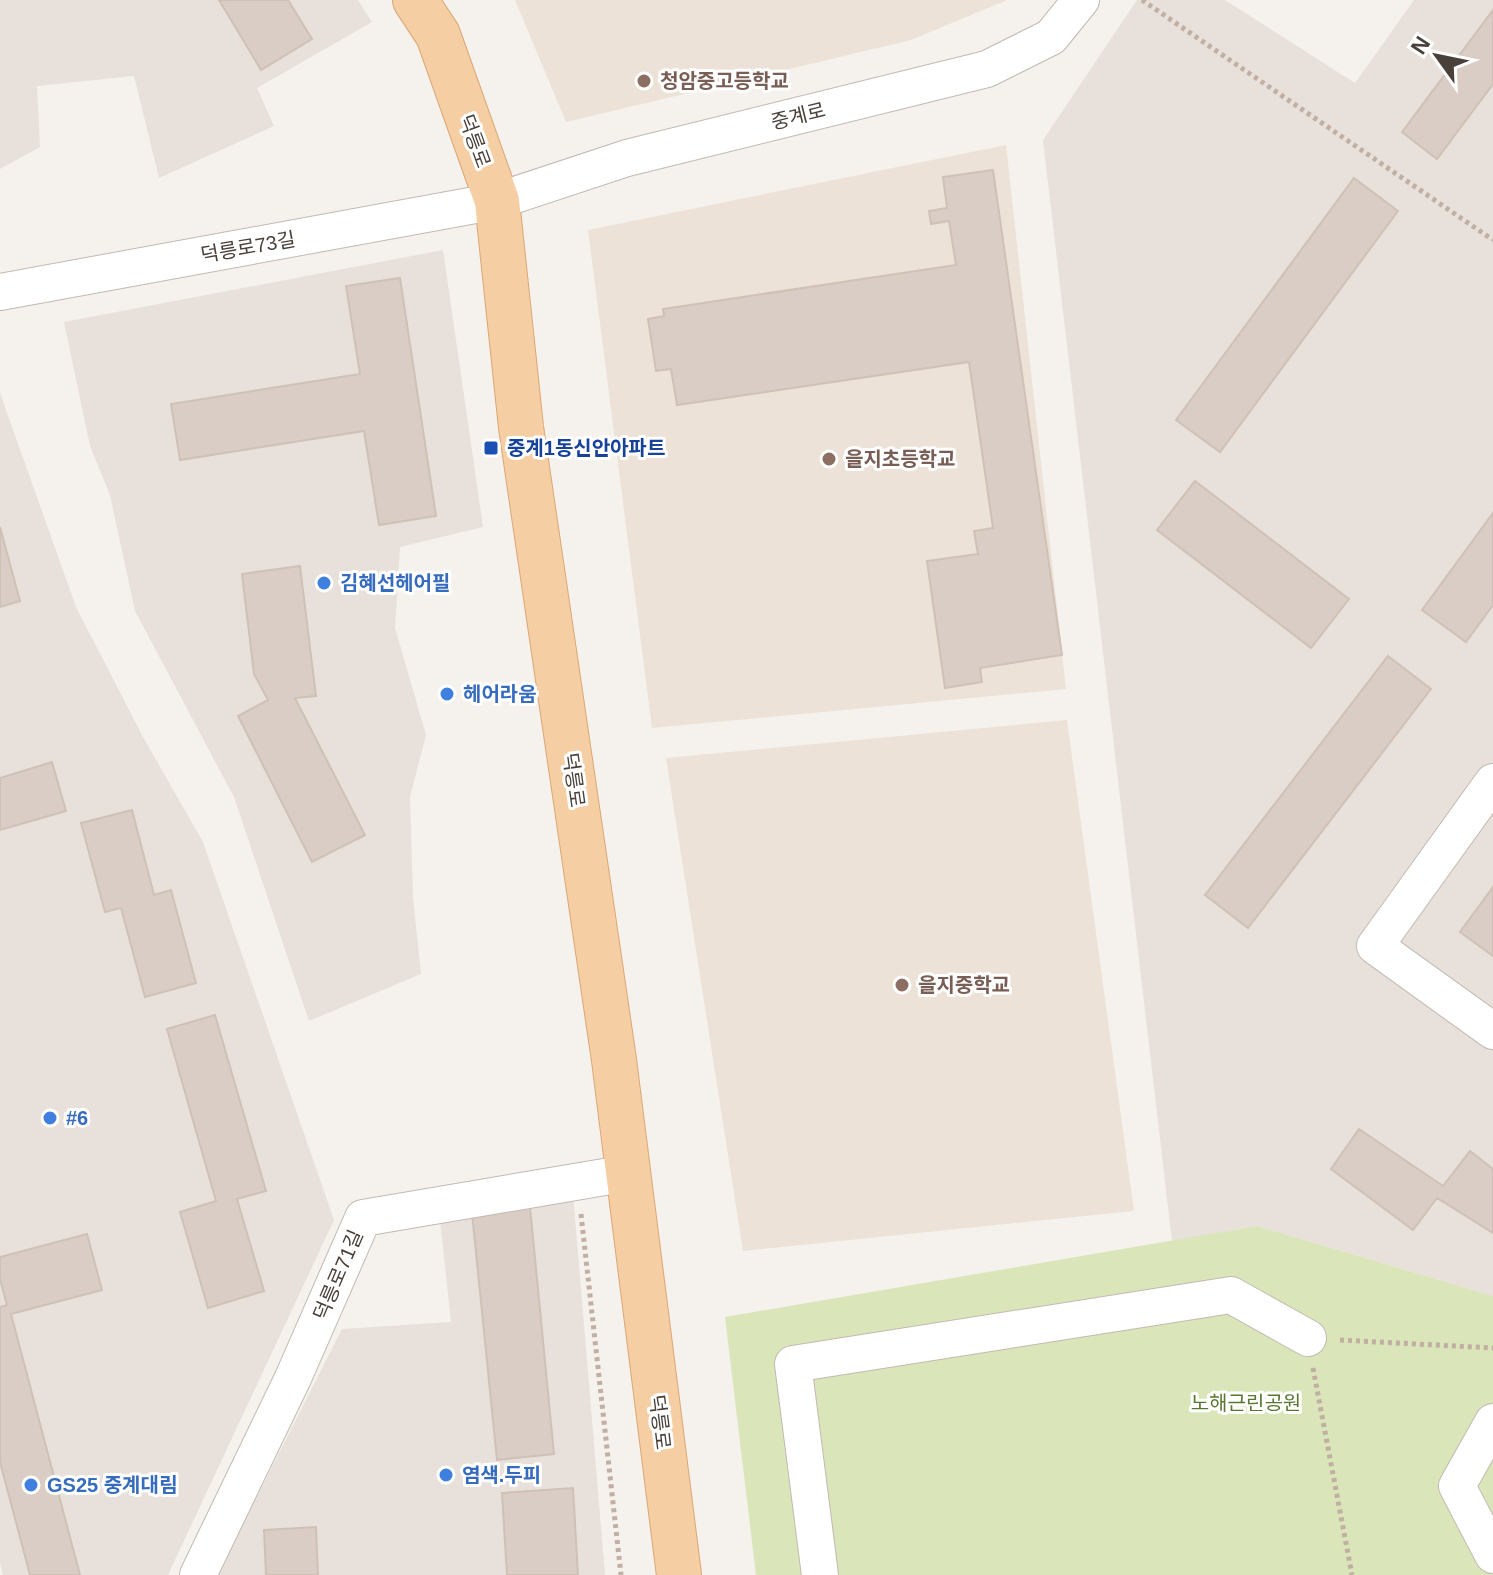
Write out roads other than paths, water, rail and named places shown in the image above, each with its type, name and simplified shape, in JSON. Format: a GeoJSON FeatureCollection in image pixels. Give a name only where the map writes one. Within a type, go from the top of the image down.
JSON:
{"type":"FeatureCollection","features":[{"type":"Feature","properties":{"kind":"main road","name":"덕릉로"},"geometry":{"type":"LineString","coordinates":[[415,0],[438,35],[497,201],[521,427],[628,1173],[679,1575]]}},
{"type":"Feature","properties":{"kind":"street","name":"중계로"},"geometry":{"type":"LineString","coordinates":[[497,201],[627,158],[987,69],[1051,37],[1081,0]]}},
{"type":"Feature","properties":{"kind":"street","name":"덕릉로73길"},"geometry":{"type":"LineString","coordinates":[[0,292],[497,201]]}},
{"type":"Feature","properties":{"kind":"street"},"geometry":{"type":"LineString","coordinates":[[1493,782],[1375,946],[1493,1031]]}},
{"type":"Feature","properties":{"kind":"street","name":"덕릉로71길"},"geometry":{"type":"LineString","coordinates":[[198,1575],[293,1378],[363,1218],[628,1173]]}},
{"type":"Feature","properties":{"kind":"street"},"geometry":{"type":"LineString","coordinates":[[820,1575],[793,1364],[1231,1295],[1308,1338]]}},
{"type":"Feature","properties":{"kind":"street"},"geometry":{"type":"LineString","coordinates":[[1493,1422],[1457,1486],[1493,1555]]}},
{"type":"Feature","properties":{"kind":"place","name":"청암중고등학교"},"geometry":{"type":"Point","coordinates":[644,81]}},
{"type":"Feature","properties":{"kind":"place","name":"중계1동신안아파트"},"geometry":{"type":"Point","coordinates":[491,448]}},
{"type":"Feature","properties":{"kind":"place","name":"을지초등학교"},"geometry":{"type":"Point","coordinates":[829,459]}},
{"type":"Feature","properties":{"kind":"place","name":"김혜선헤어필"},"geometry":{"type":"Point","coordinates":[324,583]}},
{"type":"Feature","properties":{"kind":"place","name":"헤어라움"},"geometry":{"type":"Point","coordinates":[447,694]}},
{"type":"Feature","properties":{"kind":"place","name":"을지중학교"},"geometry":{"type":"Point","coordinates":[902,985]}},
{"type":"Feature","properties":{"kind":"place","name":"#6"},"geometry":{"type":"Point","coordinates":[50,1118]}},
{"type":"Feature","properties":{"kind":"place","name":"염색.두피"},"geometry":{"type":"Point","coordinates":[446,1475]}},
{"type":"Feature","properties":{"kind":"place","name":"GS25 중계대림"},"geometry":{"type":"Point","coordinates":[31,1485]}},
{"type":"Feature","properties":{"kind":"park label","name":"노해근린공원"},"geometry":{"type":"Point","coordinates":[1246,1403]}}]}
